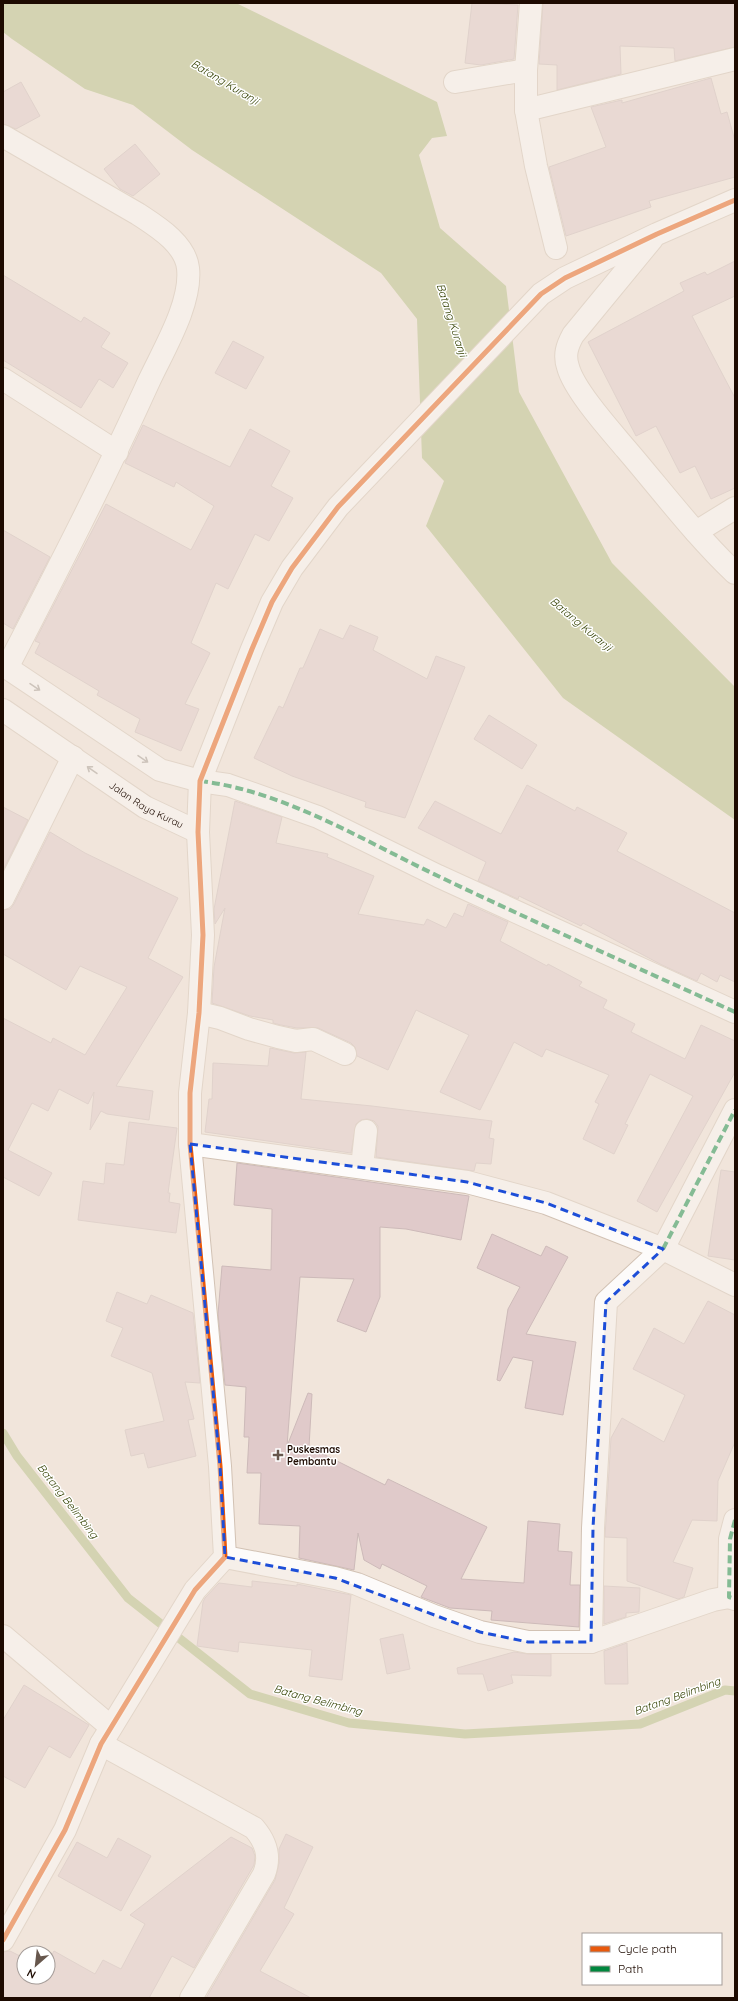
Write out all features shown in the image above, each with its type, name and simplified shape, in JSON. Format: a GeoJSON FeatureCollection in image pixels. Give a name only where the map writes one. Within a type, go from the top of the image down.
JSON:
{"type":"FeatureCollection","features":[{"type":"Feature","properties":{"kind":"street"},"geometry":{"type":"LineString","coordinates":[[530,3],[526,70],[526,110],[536,166],[556,248]]}},
{"type":"Feature","properties":{"kind":"street"},"geometry":{"type":"LineString","coordinates":[[526,110],[735,59]]}},
{"type":"Feature","properties":{"kind":"street"},"geometry":{"type":"LineString","coordinates":[[455,82],[526,70]]}},
{"type":"Feature","properties":{"kind":"street"},"geometry":{"type":"LineString","coordinates":[[3,136],[157,226],[170,238],[182,253],[188,266],[188,284],[179,314],[117,452],[5,666],[160,770],[200,781],[228,785],[318,816],[438,876],[735,1012]]}},
{"type":"Feature","properties":{"kind":"street","name":"Jalan Raya Kurau"},"geometry":{"type":"LineString","coordinates":[[3,710],[145,807],[198,832],[200,781],[272,602],[292,568],[338,507],[541,294],[565,278],[657,234],[735,200]]}},
{"type":"Feature","properties":{"kind":"street"},"geometry":{"type":"LineString","coordinates":[[657,234],[573,336],[567,346],[565,357],[568,369],[574,380],[598,415],[696,532],[735,573]]}},
{"type":"Feature","properties":{"kind":"street"},"geometry":{"type":"LineString","coordinates":[[3,379],[117,452]]}},
{"type":"Feature","properties":{"kind":"street"},"geometry":{"type":"LineString","coordinates":[[696,532],[735,508]]}},
{"type":"Feature","properties":{"kind":"street"},"geometry":{"type":"LineString","coordinates":[[3,898],[73,757]]}},
{"type":"Feature","properties":{"kind":"street"},"geometry":{"type":"LineString","coordinates":[[3,1940],[65,1830],[106,1735],[195,1590],[225,1557],[220,1466],[190,1144],[190,1093],[199,1014],[203,935],[198,832]]}},
{"type":"Feature","properties":{"kind":"street"},"geometry":{"type":"LineString","coordinates":[[199,1014],[220,1018],[249,1030],[296,1041],[313,1039],[345,1054]]}},
{"type":"Feature","properties":{"kind":"street"},"geometry":{"type":"LineString","coordinates":[[591,1642],[593,1528],[606,1302],[663,1249],[735,1110]]}},
{"type":"Feature","properties":{"kind":"street"},"geometry":{"type":"LineString","coordinates":[[362,1167],[366,1131]]}},
{"type":"Feature","properties":{"kind":"street"},"geometry":{"type":"LineString","coordinates":[[190,1144],[467,1182],[506,1191],[546,1203],[663,1249],[735,1285]]}},
{"type":"Feature","properties":{"kind":"street"},"geometry":{"type":"LineString","coordinates":[[225,1557],[335,1578],[357,1584],[434,1616],[480,1632],[528,1642],[591,1642],[713,1600],[732,1598],[730,1539],[735,1520]]}},
{"type":"Feature","properties":{"kind":"street"},"geometry":{"type":"LineString","coordinates":[[3,1636],[106,1735],[254,1828],[263,1838],[267,1850],[268,1864],[264,1874],[191,1998]]}},
{"type":"Feature","properties":{"kind":"highlighted area"},"geometry":{"type":"Polygon","coordinates":[[[190,1144],[467,1182],[506,1191],[546,1203],[663,1249],[606,1302],[593,1528],[591,1642],[528,1642],[480,1632],[335,1578],[225,1557],[220,1466],[190,1144]]]}},
{"type":"Feature","properties":{"kind":"water","name":"Batang Kuranji"},"geometry":{"type":"Polygon","coordinates":[[[3,3],[236,3],[437,102],[447,136],[432,138],[419,155],[440,228],[506,286],[519,392],[612,563],[735,687],[735,820],[563,698],[426,526],[444,481],[422,458],[417,319],[381,273],[192,150],[133,105],[85,89],[12,39],[3,32],[3,3]]]}},
{"type":"Feature","properties":{"kind":"building"},"geometry":{"type":"Polygon","coordinates":[[[472,3],[518,5],[514,59],[481,65],[465,63],[472,3]]]}},
{"type":"Feature","properties":{"kind":"building"},"geometry":{"type":"Polygon","coordinates":[[[543,3],[735,3],[735,47],[675,61],[674,48],[620,46],[621,74],[557,90],[557,65],[539,64],[543,3]]]}},
{"type":"Feature","properties":{"kind":"building"},"geometry":{"type":"Polygon","coordinates":[[[711,78],[721,114],[727,112],[735,141],[735,177],[649,201],[651,207],[566,236],[549,167],[606,147],[591,107],[622,100],[622,103],[711,78]]]}},
{"type":"Feature","properties":{"kind":"building"},"geometry":{"type":"Polygon","coordinates":[[[21,82],[40,116],[16,129],[3,124],[3,92],[21,82]]]}},
{"type":"Feature","properties":{"kind":"building"},"geometry":{"type":"Polygon","coordinates":[[[135,144],[160,174],[133,196],[120,189],[104,169],[135,144]]]}},
{"type":"Feature","properties":{"kind":"building"},"geometry":{"type":"Polygon","coordinates":[[[735,261],[735,296],[692,316],[735,398],[735,488],[711,499],[695,466],[680,473],[656,426],[636,436],[588,342],[684,291],[680,283],[705,272],[707,275],[735,261]]]}},
{"type":"Feature","properties":{"kind":"building"},"geometry":{"type":"Polygon","coordinates":[[[3,275],[81,322],[84,317],[110,333],[101,347],[128,363],[113,388],[99,379],[81,408],[3,360],[3,275]]]}},
{"type":"Feature","properties":{"kind":"building"},"geometry":{"type":"Polygon","coordinates":[[[233,341],[264,357],[246,389],[215,373],[233,341]]]}},
{"type":"Feature","properties":{"kind":"building"},"geometry":{"type":"Polygon","coordinates":[[[143,425],[230,467],[250,429],[290,451],[271,486],[293,498],[269,541],[255,534],[228,589],[216,583],[191,643],[210,653],[185,704],[199,709],[181,751],[135,732],[140,719],[97,695],[99,691],[35,653],[40,643],[35,641],[106,504],[191,550],[214,506],[176,482],[174,487],[125,463],[143,425]]]}},
{"type":"Feature","properties":{"kind":"building"},"geometry":{"type":"Polygon","coordinates":[[[3,530],[50,557],[13,629],[3,623],[3,530]]]}},
{"type":"Feature","properties":{"kind":"building"},"geometry":{"type":"Polygon","coordinates":[[[350,625],[378,637],[373,650],[427,679],[436,656],[465,667],[405,818],[365,807],[366,802],[292,776],[254,758],[279,706],[283,708],[300,668],[303,668],[320,629],[343,639],[350,625]]]}},
{"type":"Feature","properties":{"kind":"building"},"geometry":{"type":"Polygon","coordinates":[[[489,715],[537,745],[522,769],[474,739],[489,715]]]}},
{"type":"Feature","properties":{"kind":"building"},"geometry":{"type":"Polygon","coordinates":[[[527,785],[575,811],[577,807],[627,833],[617,851],[735,913],[735,982],[720,975],[717,982],[701,973],[697,981],[662,965],[583,923],[581,926],[519,896],[518,899],[478,881],[486,862],[418,828],[435,801],[501,834],[527,785]]]}},
{"type":"Feature","properties":{"kind":"building"},"geometry":{"type":"Polygon","coordinates":[[[235,801],[282,817],[276,843],[328,854],[327,857],[374,876],[358,914],[424,925],[427,919],[446,928],[454,913],[463,917],[468,904],[508,922],[500,941],[547,966],[548,964],[582,982],[579,986],[607,1000],[603,1008],[635,1024],[631,1032],[685,1059],[701,1025],[735,1041],[735,1072],[657,1212],[637,1201],[693,1096],[650,1074],[625,1124],[628,1125],[614,1154],[583,1139],[599,1104],[595,1102],[609,1075],[546,1049],[542,1057],[514,1042],[480,1110],[440,1092],[469,1035],[416,1010],[388,1070],[357,1056],[355,1047],[351,1043],[318,1028],[297,1028],[281,1025],[273,1023],[273,1020],[250,1016],[212,1003],[214,967],[225,908],[215,924],[214,909],[235,801]]]}},
{"type":"Feature","properties":{"kind":"building"},"geometry":{"type":"Polygon","coordinates":[[[3,807],[28,820],[3,870],[3,807]]]}},
{"type":"Feature","properties":{"kind":"building"},"geometry":{"type":"Polygon","coordinates":[[[50,832],[85,853],[178,898],[148,958],[183,977],[116,1086],[153,1091],[149,1120],[107,1114],[101,1111],[90,1130],[94,1092],[88,1104],[59,1089],[48,1111],[32,1103],[8,1150],[52,1173],[39,1196],[3,1177],[3,1018],[51,1043],[53,1038],[85,1055],[127,987],[80,966],[66,990],[3,954],[3,910],[10,909],[14,904],[50,832]]]}},
{"type":"Feature","properties":{"kind":"building"},"geometry":{"type":"Polygon","coordinates":[[[270,1048],[294,1053],[306,1052],[301,1099],[492,1121],[489,1138],[494,1139],[491,1164],[476,1163],[474,1171],[376,1157],[378,1126],[374,1121],[367,1119],[361,1120],[356,1124],[351,1153],[205,1132],[209,1099],[212,1099],[213,1063],[268,1066],[270,1048]]]}},
{"type":"Feature","properties":{"kind":"building"},"geometry":{"type":"Polygon","coordinates":[[[129,1122],[177,1128],[168,1193],[170,1193],[169,1202],[180,1204],[176,1233],[78,1220],[83,1181],[104,1184],[106,1163],[124,1165],[129,1122]]]}},
{"type":"Feature","properties":{"kind":"building"},"geometry":{"type":"Polygon","coordinates":[[[237,1163],[469,1196],[461,1240],[406,1229],[380,1227],[380,1297],[366,1332],[337,1321],[354,1279],[300,1277],[287,1446],[308,1393],[312,1394],[309,1447],[385,1485],[388,1479],[487,1527],[461,1579],[524,1583],[528,1521],[560,1524],[558,1551],[572,1552],[570,1585],[580,1585],[579,1627],[491,1620],[492,1611],[450,1608],[421,1597],[427,1586],[382,1564],[380,1569],[364,1560],[358,1533],[354,1570],[299,1558],[300,1526],[259,1524],[261,1473],[247,1473],[249,1437],[244,1437],[246,1387],[225,1385],[218,1314],[222,1266],[271,1270],[272,1209],[234,1205],[237,1163]]]}},
{"type":"Feature","properties":{"kind":"building"},"geometry":{"type":"Polygon","coordinates":[[[721,1170],[735,1172],[735,1260],[708,1256],[721,1170]]]}},
{"type":"Feature","properties":{"kind":"building"},"geometry":{"type":"Polygon","coordinates":[[[492,1234],[541,1256],[546,1246],[568,1257],[526,1334],[576,1342],[563,1415],[525,1408],[533,1361],[513,1357],[500,1381],[497,1380],[508,1309],[520,1287],[477,1268],[492,1234]]]}},
{"type":"Feature","properties":{"kind":"building"},"geometry":{"type":"Polygon","coordinates":[[[117,1292],[147,1304],[151,1295],[193,1313],[200,1383],[185,1382],[194,1419],[188,1420],[196,1456],[148,1468],[144,1453],[131,1456],[125,1430],[164,1421],[152,1373],[111,1356],[123,1328],[106,1321],[117,1292]]]}},
{"type":"Feature","properties":{"kind":"building"},"geometry":{"type":"Polygon","coordinates":[[[708,1301],[735,1315],[735,1442],[718,1481],[717,1521],[692,1520],[673,1562],[693,1568],[684,1597],[678,1599],[627,1581],[627,1538],[605,1537],[611,1438],[622,1418],[664,1442],[685,1395],[633,1369],[654,1328],[684,1344],[708,1301]]]}},
{"type":"Feature","properties":{"kind":"building"},"geometry":{"type":"Polygon","coordinates":[[[252,1581],[297,1586],[297,1584],[351,1595],[342,1680],[309,1676],[312,1650],[239,1642],[238,1652],[197,1646],[203,1602],[205,1598],[219,1583],[252,1587],[252,1581]]]}},
{"type":"Feature","properties":{"kind":"building"},"geometry":{"type":"Polygon","coordinates":[[[604,1586],[640,1588],[639,1612],[626,1613],[626,1617],[604,1624],[604,1586]]]}},
{"type":"Feature","properties":{"kind":"building"},"geometry":{"type":"Polygon","coordinates":[[[403,1634],[410,1669],[387,1674],[380,1639],[403,1634]]]}},
{"type":"Feature","properties":{"kind":"building"},"geometry":{"type":"Polygon","coordinates":[[[627,1643],[628,1684],[605,1684],[604,1651],[627,1643]]]}},
{"type":"Feature","properties":{"kind":"building"},"geometry":{"type":"Polygon","coordinates":[[[514,1652],[528,1654],[551,1654],[551,1676],[511,1675],[513,1683],[488,1691],[483,1674],[458,1674],[457,1668],[514,1652]]]}},
{"type":"Feature","properties":{"kind":"building"},"geometry":{"type":"Polygon","coordinates":[[[24,1685],[89,1725],[70,1758],[49,1746],[25,1788],[3,1776],[3,1720],[24,1685]]]}},
{"type":"Feature","properties":{"kind":"building"},"geometry":{"type":"Polygon","coordinates":[[[286,1834],[313,1847],[284,1908],[294,1914],[260,1971],[311,1998],[206,1998],[275,1880],[279,1863],[279,1849],[286,1834]]]}},
{"type":"Feature","properties":{"kind":"building"},"geometry":{"type":"Polygon","coordinates":[[[231,1837],[252,1848],[255,1856],[254,1865],[194,1968],[172,1956],[149,1998],[3,1998],[3,1952],[10,1951],[16,1954],[16,1985],[56,1985],[56,1952],[95,1974],[103,1960],[121,1969],[145,1924],[130,1915],[231,1837]]]}},
{"type":"Feature","properties":{"kind":"building"},"geometry":{"type":"Polygon","coordinates":[[[118,1838],[151,1856],[121,1911],[58,1876],[77,1842],[107,1858],[118,1838]]]}},
{"type":"Feature","properties":{"kind":"waterway","name":"Batang Belimbing"},"geometry":{"type":"LineString","coordinates":[[3,1433],[17,1456],[128,1598],[250,1694],[349,1723],[465,1734],[640,1724],[725,1690],[735,1691]]}},
{"type":"Feature","properties":{"kind":"marked path"},"geometry":{"type":"LineString","coordinates":[[200,781],[231,786],[292,806],[549,928],[735,1012]]}},
{"type":"Feature","properties":{"kind":"marked path"},"geometry":{"type":"LineString","coordinates":[[663,1249],[735,1110]]}},
{"type":"Feature","properties":{"kind":"marked path"},"geometry":{"type":"LineString","coordinates":[[735,1520],[730,1539],[729,1597],[735,1599]]}},
{"type":"Feature","properties":{"kind":"cycle path"},"geometry":{"type":"LineString","coordinates":[[3,1940],[65,1830],[101,1744],[195,1590],[225,1557],[220,1466],[190,1144],[190,1093],[199,1013],[203,935],[198,832],[200,781],[252,649],[272,602],[292,568],[338,507],[541,294],[565,278],[657,234],[735,200]]}},
{"type":"Feature","properties":{"kind":"place","name":"Puskesmas Pembantu"},"geometry":{"type":"Point","coordinates":[278,1455]}}]}
